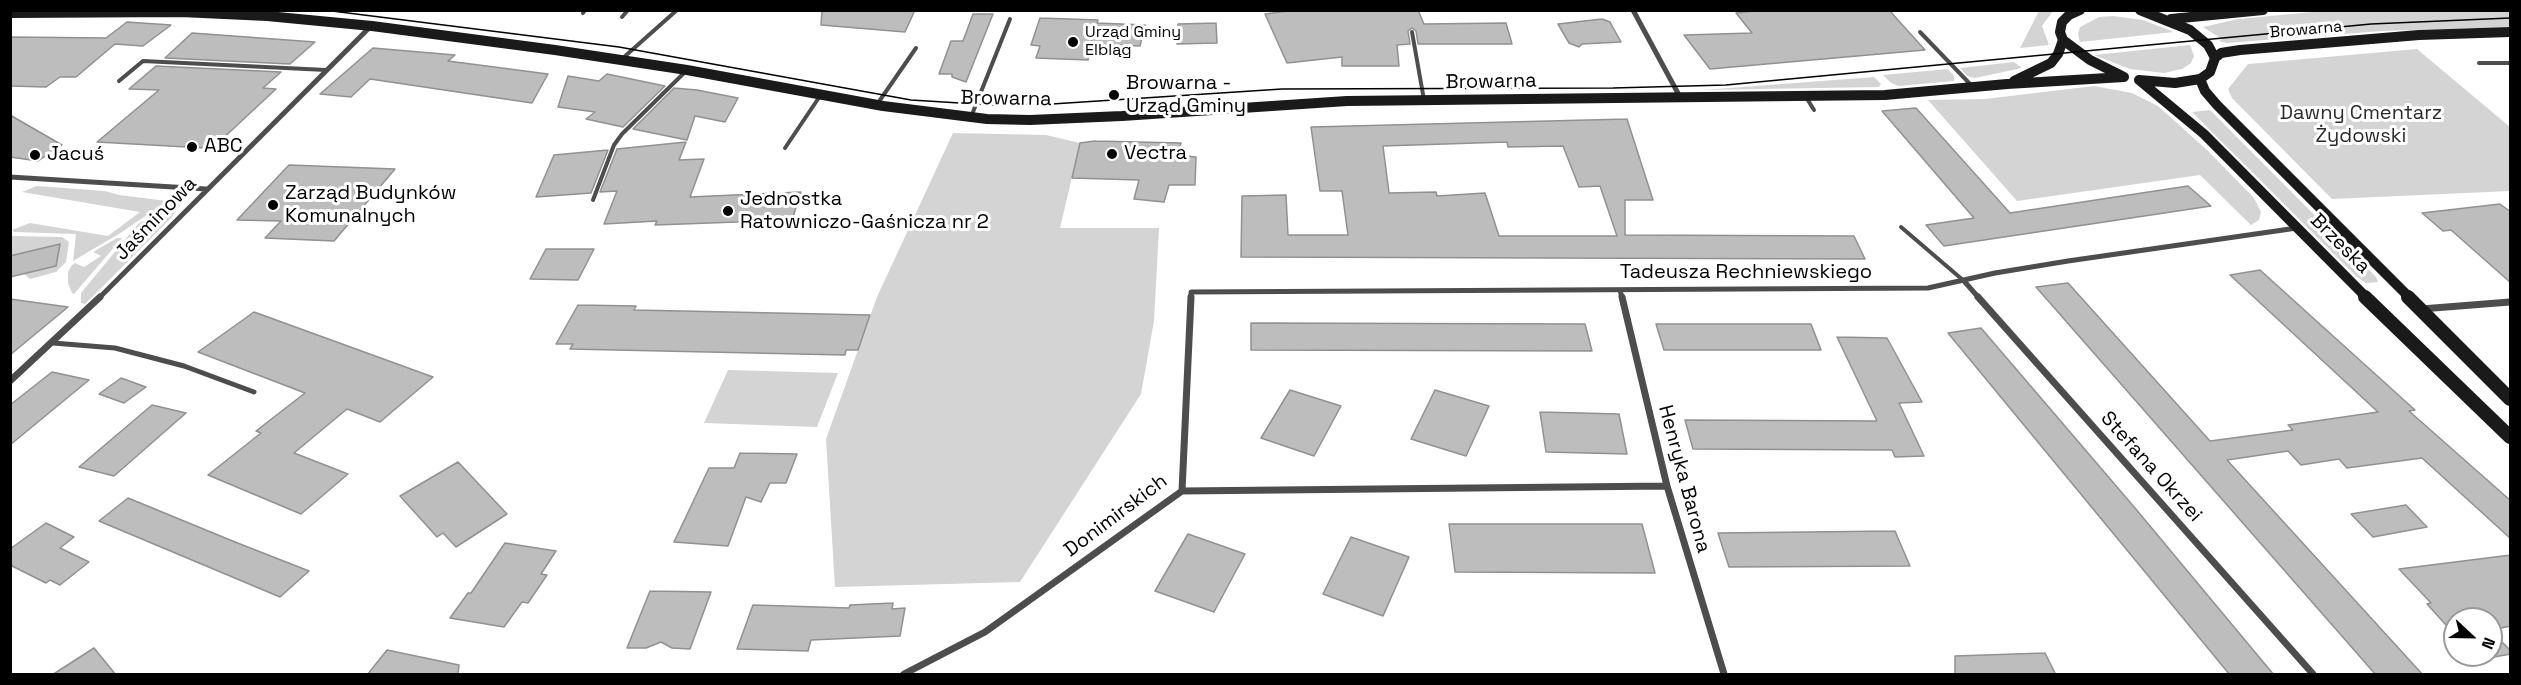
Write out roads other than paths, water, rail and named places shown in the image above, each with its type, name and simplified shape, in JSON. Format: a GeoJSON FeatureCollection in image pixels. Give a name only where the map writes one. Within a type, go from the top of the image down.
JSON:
{"type":"FeatureCollection","features":[{"type":"Feature","properties":{"kind":"main road"},"geometry":{"type":"LineString","coordinates":[[2063,40],[2090,60],[2124,76],[2139,80],[2175,83],[2200,79],[2210,72],[2215,58],[2208,45],[2196,34],[2167,19],[2140,10]]}},
{"type":"Feature","properties":{"kind":"main road","name":"Browarna"},"geometry":{"type":"LineString","coordinates":[[2167,19],[2201,18],[2263,10]]}},
{"type":"Feature","properties":{"kind":"main road","name":"Browarna"},"geometry":{"type":"LineString","coordinates":[[10,13],[182,11],[372,26],[687,70],[820,96],[971,117],[1052,119],[1294,104],[1424,100],[1885,95],[2124,76]]}},
{"type":"Feature","properties":{"kind":"main road","name":"Browarna"},"geometry":{"type":"LineString","coordinates":[[2007,84],[2051,63],[2058,54],[2063,40],[2062,22],[2076,11]]}},
{"type":"Feature","properties":{"kind":"main road","name":"Browarna"},"geometry":{"type":"LineString","coordinates":[[2215,58],[2221,53],[2240,50],[2400,36],[2511,32]]}},
{"type":"Feature","properties":{"kind":"main road","name":"Brzeska"},"geometry":{"type":"LineString","coordinates":[[2200,79],[2205,91],[2217,105],[2511,399]]}},
{"type":"Feature","properties":{"kind":"main road","name":"Brzeska"},"geometry":{"type":"LineString","coordinates":[[2139,80],[2204,134],[2511,437]]}},
{"type":"Feature","properties":{"kind":"street"},"geometry":{"type":"LineString","coordinates":[[1633,10],[1681,98]]}},
{"type":"Feature","properties":{"kind":"street","name":"Jaśminowa"},"geometry":{"type":"LineString","coordinates":[[10,381],[112,286],[206,189],[372,26]]}},
{"type":"Feature","properties":{"kind":"street"},"geometry":{"type":"LineString","coordinates":[[10,177],[206,189]]}},
{"type":"Feature","properties":{"kind":"street","name":"Tadeusza Rechniewskiego"},"geometry":{"type":"LineString","coordinates":[[1191,292],[1928,288],[1995,273],[2068,261],[2297,228]]}},
{"type":"Feature","properties":{"kind":"street","name":"Stefana Okrzei"},"geometry":{"type":"LineString","coordinates":[[1964,281],[2313,675]]}},
{"type":"Feature","properties":{"kind":"street","name":"Henryka Barona"},"geometry":{"type":"LineString","coordinates":[[1620,290],[1667,486],[1724,675]]}},
{"type":"Feature","properties":{"kind":"street","name":"Donimirskich"},"geometry":{"type":"LineString","coordinates":[[904,675],[985,632],[1182,491],[1191,292]]}},
{"type":"Feature","properties":{"kind":"street"},"geometry":{"type":"LineString","coordinates":[[2421,309],[2511,302]]}},
{"type":"Feature","properties":{"kind":"street"},"geometry":{"type":"LineString","coordinates":[[1182,491],[1667,486]]}},
{"type":"Feature","properties":{"kind":"lane"},"geometry":{"type":"LineString","coordinates":[[622,17],[628,10]]}},
{"type":"Feature","properties":{"kind":"lane"},"geometry":{"type":"LineString","coordinates":[[621,60],[677,10]]}},
{"type":"Feature","properties":{"kind":"lane"},"geometry":{"type":"LineString","coordinates":[[971,117],[1010,19]]}},
{"type":"Feature","properties":{"kind":"lane"},"geometry":{"type":"LineString","coordinates":[[1412,32],[1424,100]]}},
{"type":"Feature","properties":{"kind":"lane"},"geometry":{"type":"LineString","coordinates":[[1920,32],[1973,87]]}},
{"type":"Feature","properties":{"kind":"lane"},"geometry":{"type":"LineString","coordinates":[[877,105],[916,48]]}},
{"type":"Feature","properties":{"kind":"lane"},"geometry":{"type":"LineString","coordinates":[[119,81],[143,61],[326,70]]}},
{"type":"Feature","properties":{"kind":"lane"},"geometry":{"type":"LineString","coordinates":[[2479,63],[2511,63]]}},
{"type":"Feature","properties":{"kind":"lane"},"geometry":{"type":"LineString","coordinates":[[593,200],[614,145],[622,134],[687,70]]}},
{"type":"Feature","properties":{"kind":"lane"},"geometry":{"type":"LineString","coordinates":[[785,148],[820,96]]}},
{"type":"Feature","properties":{"kind":"lane"},"geometry":{"type":"LineString","coordinates":[[1806,97],[1814,110]]}},
{"type":"Feature","properties":{"kind":"lane"},"geometry":{"type":"LineString","coordinates":[[1901,227],[1964,281]]}},
{"type":"Feature","properties":{"kind":"lane"},"geometry":{"type":"LineString","coordinates":[[53,343],[115,348],[183,366],[254,392]]}},
{"type":"Feature","properties":{"kind":"tram line"},"geometry":{"type":"LineString","coordinates":[[324,10],[619,47],[911,100],[992,105],[1052,104],[1282,89],[1613,88],[1726,85],[2371,24],[2510,18]]}},
{"type":"Feature","properties":{"kind":"place","name":"Urząd Gminy Elbląg"},"geometry":{"type":"Point","coordinates":[1073,42]}},
{"type":"Feature","properties":{"kind":"place","name":"Browarna - Urząd Gminy"},"geometry":{"type":"Point","coordinates":[1114,95]}},
{"type":"Feature","properties":{"kind":"place","name":"ABC"},"geometry":{"type":"Point","coordinates":[192,147]}},
{"type":"Feature","properties":{"kind":"place","name":"Vectra"},"geometry":{"type":"Point","coordinates":[1112,154]}},
{"type":"Feature","properties":{"kind":"place","name":"Jacuś"},"geometry":{"type":"Point","coordinates":[35,155]}},
{"type":"Feature","properties":{"kind":"place","name":"Zarząd Budynków Komunalnych"},"geometry":{"type":"Point","coordinates":[273,205]}},
{"type":"Feature","properties":{"kind":"place","name":"Jednostka Ratowniczo-Gaśnicza nr 2"},"geometry":{"type":"Point","coordinates":[728,211]}},
{"type":"Feature","properties":{"kind":"park label","name":"Dawny Cmentarz Żydowski"},"geometry":{"type":"Point","coordinates":[2361,126]}}]}
